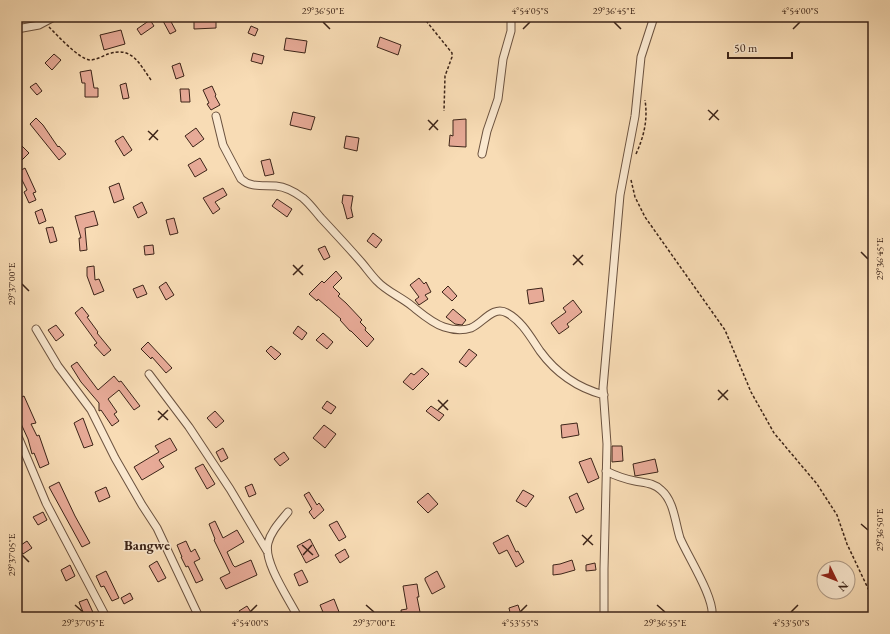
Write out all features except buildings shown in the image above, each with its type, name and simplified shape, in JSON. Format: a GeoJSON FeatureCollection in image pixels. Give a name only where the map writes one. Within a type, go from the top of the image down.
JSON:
{"type":"FeatureCollection","features":[{"type":"Feature","properties":{"kind":"street"},"geometry":{"type":"LineString","coordinates":[[17,29],[28,28],[54,17]]}},
{"type":"Feature","properties":{"kind":"street"},"geometry":{"type":"LineString","coordinates":[[482,154],[487,131],[498,99],[503,59],[511,31],[511,20],[508,17]]}},
{"type":"Feature","properties":{"kind":"street"},"geometry":{"type":"LineString","coordinates":[[604,617],[607,444],[604,394],[620,196],[635,116],[641,58],[654,17]]}},
{"type":"Feature","properties":{"kind":"street"},"geometry":{"type":"LineString","coordinates":[[216,116],[223,145],[241,179],[254,185],[277,186],[295,192],[309,204],[339,236],[381,285],[430,320],[446,328],[464,330],[478,324],[498,310],[508,313],[525,329],[548,361],[568,379],[588,390],[604,394]]}},
{"type":"Feature","properties":{"kind":"street"},"geometry":{"type":"LineString","coordinates":[[36,329],[58,366],[91,410],[115,458],[157,528],[199,617]]}},
{"type":"Feature","properties":{"kind":"street"},"geometry":{"type":"LineString","coordinates":[[150,374],[194,434],[230,489],[266,552],[274,572],[298,617]]}},
{"type":"Feature","properties":{"kind":"street"},"geometry":{"type":"LineString","coordinates":[[17,434],[46,503],[106,617]]}},
{"type":"Feature","properties":{"kind":"street"},"geometry":{"type":"LineString","coordinates":[[606,471],[617,477],[637,482],[650,483],[660,489],[667,496],[680,537],[712,607],[712,617]]}},
{"type":"Feature","properties":{"kind":"street"},"geometry":{"type":"LineString","coordinates":[[266,552],[271,534],[288,512]]}},
{"type":"Feature","properties":{"kind":"path"},"geometry":{"type":"LineString","coordinates":[[423,17],[452,53],[445,76],[444,111]]}},
{"type":"Feature","properties":{"kind":"path"},"geometry":{"type":"LineString","coordinates":[[44,22],[73,50],[89,60],[93,60],[116,51],[125,52],[132,56],[151,80]]}},
{"type":"Feature","properties":{"kind":"path"},"geometry":{"type":"LineString","coordinates":[[635,157],[646,124],[647,114],[645,99]]}},
{"type":"Feature","properties":{"kind":"path"},"geometry":{"type":"LineString","coordinates":[[632,177],[635,197],[645,217],[725,330],[751,392],[766,421],[785,447],[817,484],[837,515],[847,544],[873,599]]}},
{"type":"Feature","properties":{"kind":"district","name":"Bangwe"},"geometry":{"type":"Point","coordinates":[147,545]}}]}
